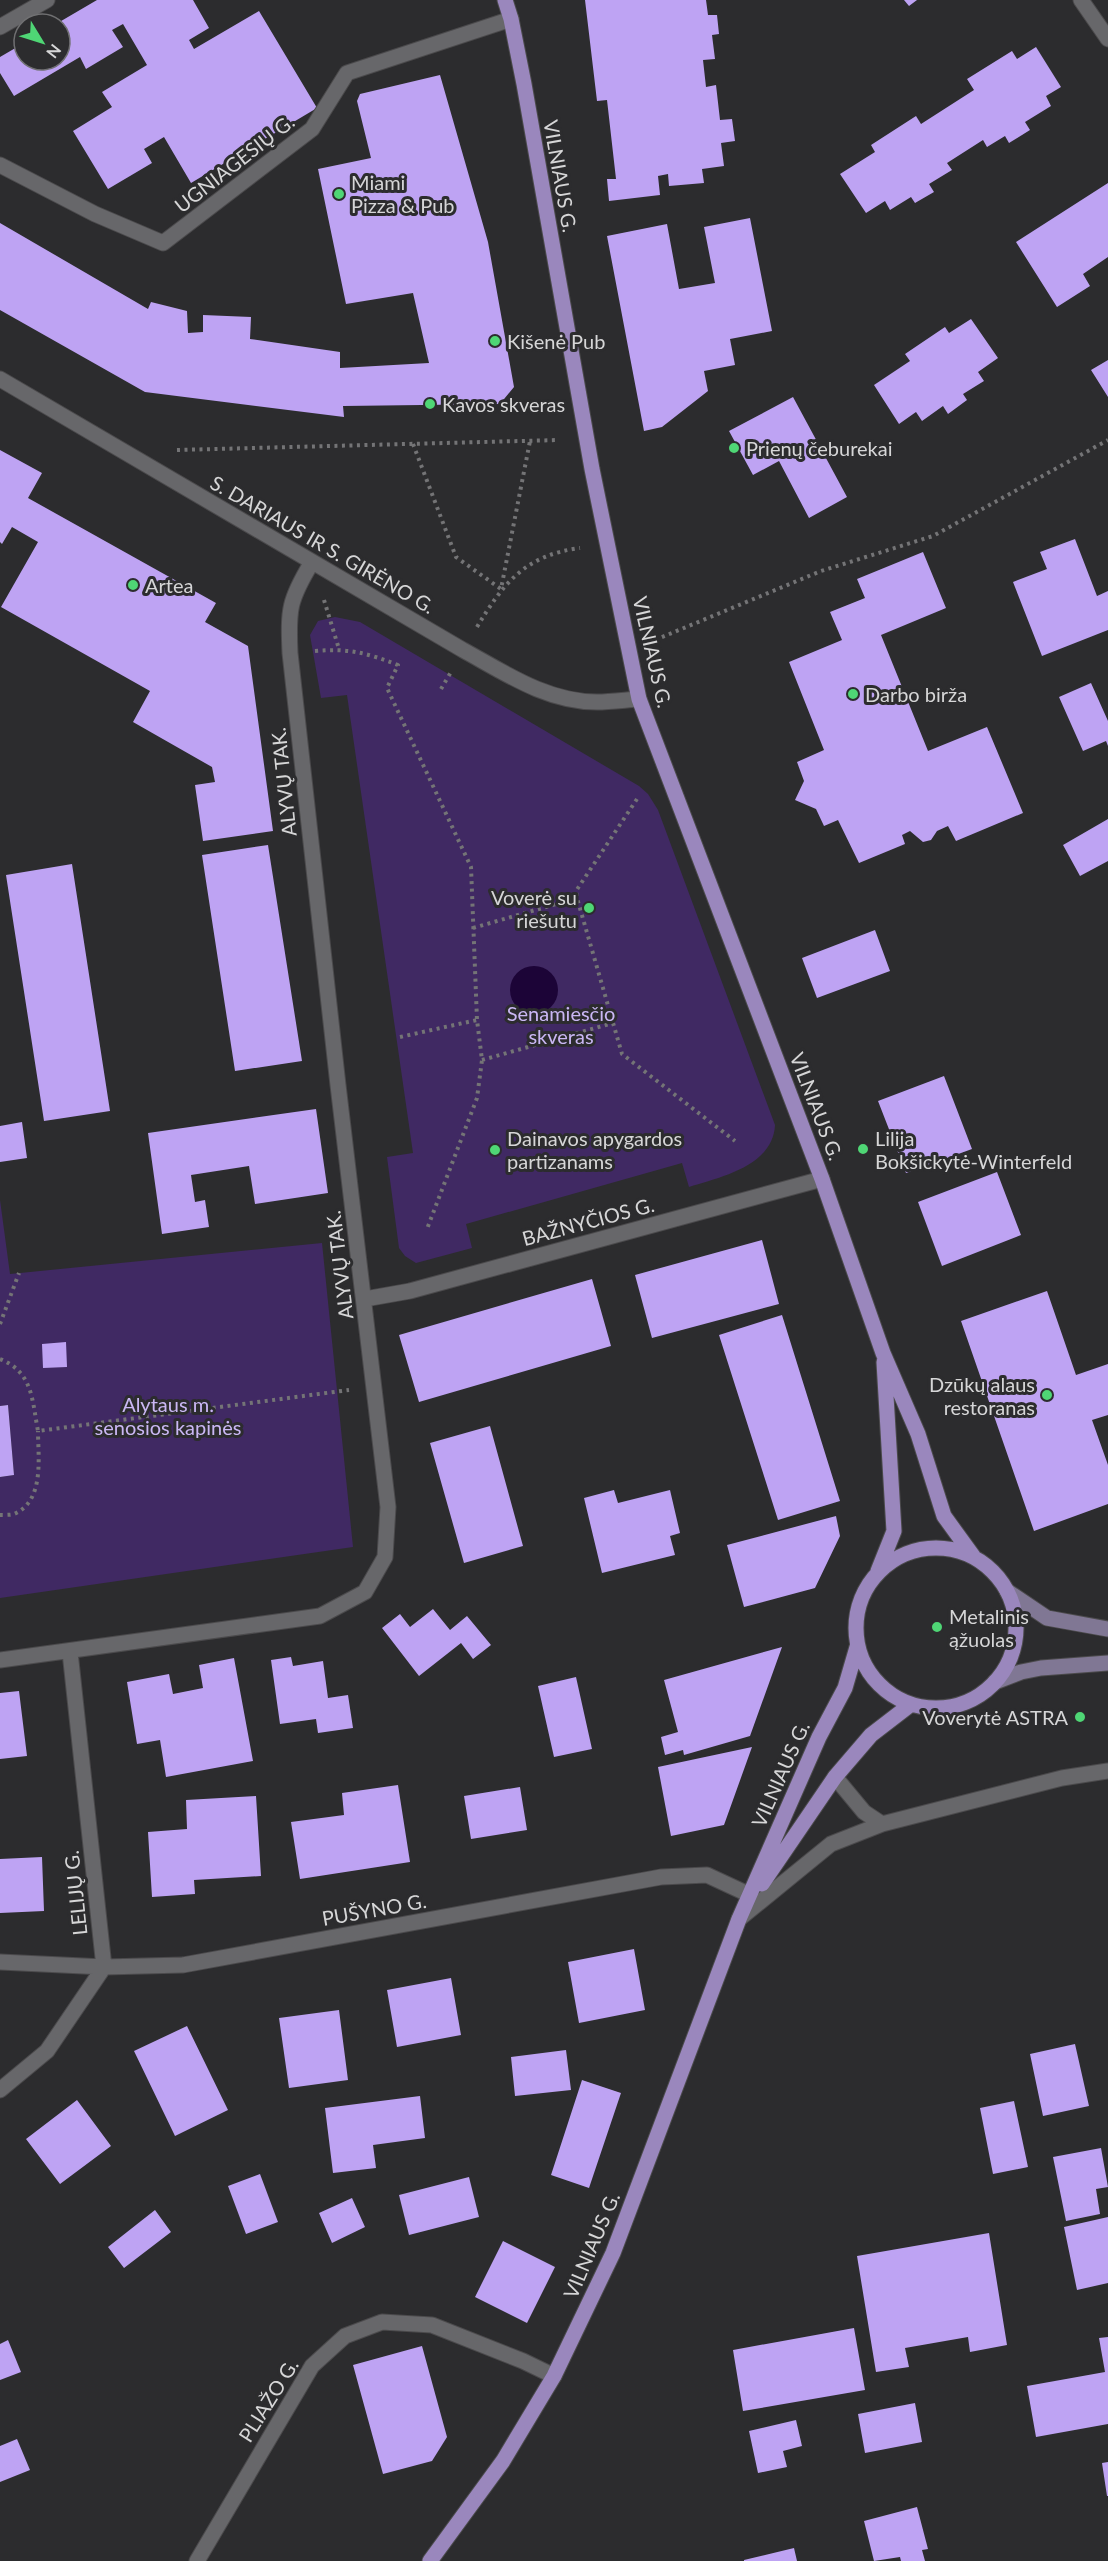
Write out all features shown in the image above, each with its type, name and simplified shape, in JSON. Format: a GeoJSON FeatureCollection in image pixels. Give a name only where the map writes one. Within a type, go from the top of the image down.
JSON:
{"type":"FeatureCollection","features":[{"type":"Feature","properties":{"kind":"main road","name":"VILNIAUS G."},"geometry":{"type":"LineString","coordinates":[[505,0],[511,19],[587,440],[639,699],[822,1179],[883,1353],[918,1434],[944,1516],[973,1556]]}},
{"type":"Feature","properties":{"kind":"main road","name":"VILNIAUS G."},"geometry":{"type":"LineString","coordinates":[[878,1571],[894,1531],[883,1353]]}},
{"type":"Feature","properties":{"kind":"main road"},"geometry":{"type":"LineString","coordinates":[[923,1548],[949,1548],[973,1556],[993,1571],[1007,1591],[1016,1614],[1016,1638],[1009,1662],[995,1682],[977,1697],[956,1706],[933,1709],[910,1705],[892,1696],[876,1683],[864,1666],[857,1647],[855,1620],[863,1594],[878,1571],[898,1556],[923,1548]]}},
{"type":"Feature","properties":{"kind":"main road","name":"VILNIAUS G."},"geometry":{"type":"LineString","coordinates":[[430,2561],[503,2461],[554,2376],[613,2253],[739,1919],[819,1737],[845,1688],[857,1647]]}},
{"type":"Feature","properties":{"kind":"main road","name":"VILNIAUS G."},"geometry":{"type":"LineString","coordinates":[[739,1919],[835,1777],[871,1735],[910,1705]]}},
{"type":"Feature","properties":{"kind":"street"},"geometry":{"type":"LineString","coordinates":[[0,27],[47,0]]}},
{"type":"Feature","properties":{"kind":"street"},"geometry":{"type":"LineString","coordinates":[[1081,0],[1108,39]]}},
{"type":"Feature","properties":{"kind":"street","name":"UGNIAGESIŲ G."},"geometry":{"type":"LineString","coordinates":[[0,165],[95,214],[163,243],[312,129],[346,73],[511,19]]}},
{"type":"Feature","properties":{"kind":"street","name":"S. DARIAUS IR S. GIRĖNO G."},"geometry":{"type":"LineString","coordinates":[[0,379],[463,650],[536,689],[567,698],[596,702],[639,699]]}},
{"type":"Feature","properties":{"kind":"street","name":"ALYVŲ TAK."},"geometry":{"type":"LineString","coordinates":[[0,1660],[320,1616],[365,1592],[386,1557],[388,1507],[336,1073],[288,618],[294,590],[312,562]]}},
{"type":"Feature","properties":{"kind":"street","name":"BAŽNYČIOS G."},"geometry":{"type":"LineString","coordinates":[[364,1299],[410,1292],[822,1179]]}},
{"type":"Feature","properties":{"kind":"street"},"geometry":{"type":"LineString","coordinates":[[1007,1591],[1047,1618],[1108,1629]]}},
{"type":"Feature","properties":{"kind":"street","name":"LELIJŲ G."},"geometry":{"type":"LineString","coordinates":[[70,1652],[104,1967]]}},
{"type":"Feature","properties":{"kind":"street"},"geometry":{"type":"LineString","coordinates":[[995,1682],[1021,1672],[1041,1668],[1108,1663]]}},
{"type":"Feature","properties":{"kind":"street"},"geometry":{"type":"LineString","coordinates":[[739,1919],[831,1844],[882,1824],[1062,1778],[1108,1771]]}},
{"type":"Feature","properties":{"kind":"street"},"geometry":{"type":"LineString","coordinates":[[835,1777],[864,1812],[882,1824]]}},
{"type":"Feature","properties":{"kind":"street","name":"PUŠYNO G."},"geometry":{"type":"LineString","coordinates":[[0,1962],[104,1967],[183,1965],[661,1877],[707,1875],[750,1895]]}},
{"type":"Feature","properties":{"kind":"street"},"geometry":{"type":"LineString","coordinates":[[0,2090],[47,2051],[104,1967]]}},
{"type":"Feature","properties":{"kind":"street","name":"PLIAŽO G."},"geometry":{"type":"LineString","coordinates":[[196,2561],[312,2366],[345,2336],[382,2322],[432,2325],[523,2361],[554,2376]]}},
{"type":"Feature","properties":{"kind":"path"},"geometry":{"type":"LineString","coordinates":[[169,450],[587,440]]}},
{"type":"Feature","properties":{"kind":"path"},"geometry":{"type":"LineString","coordinates":[[629,651],[821,571],[933,536],[1108,440]]}},
{"type":"Feature","properties":{"kind":"path"},"geometry":{"type":"LineString","coordinates":[[501,589],[530,441]]}},
{"type":"Feature","properties":{"kind":"path"},"geometry":{"type":"LineString","coordinates":[[413,444],[456,557],[501,589]]}},
{"type":"Feature","properties":{"kind":"path"},"geometry":{"type":"LineString","coordinates":[[441,689],[501,589],[522,568],[559,550],[607,544]]}},
{"type":"Feature","properties":{"kind":"path"},"geometry":{"type":"LineString","coordinates":[[312,562],[339,649],[364,652],[398,665],[387,688],[471,867],[477,1020],[482,1060],[477,1098],[427,1229]]}},
{"type":"Feature","properties":{"kind":"path"},"geometry":{"type":"LineString","coordinates":[[637,799],[576,891],[622,1054],[735,1141]]}},
{"type":"Feature","properties":{"kind":"path"},"geometry":{"type":"LineString","coordinates":[[473,928],[578,898]]}},
{"type":"Feature","properties":{"kind":"path"},"geometry":{"type":"LineString","coordinates":[[400,1037],[477,1020]]}},
{"type":"Feature","properties":{"kind":"path"},"geometry":{"type":"LineString","coordinates":[[482,1060],[614,1023]]}},
{"type":"Feature","properties":{"kind":"path"},"geometry":{"type":"LineString","coordinates":[[0,1324],[19,1273]]}},
{"type":"Feature","properties":{"kind":"path"},"geometry":{"type":"LineString","coordinates":[[0,1359],[14,1364],[29,1385],[38,1431],[39,1479],[29,1501],[15,1514],[0,1515]]}},
{"type":"Feature","properties":{"kind":"path"},"geometry":{"type":"LineString","coordinates":[[38,1431],[337,1391]]}},
{"type":"Feature","properties":{"kind":"green space","name":"Senamiesčio skveras"},"geometry":{"type":"Polygon","coordinates":[[[335,617],[360,622],[639,786],[648,794],[658,810],[775,1125],[772,1139],[765,1151],[755,1160],[730,1174],[689,1187],[682,1163],[466,1224],[472,1248],[416,1263],[405,1256],[399,1248],[387,1157],[413,1153],[347,695],[321,698],[310,635],[318,621],[335,617]]]}},
{"type":"Feature","properties":{"kind":"green space","name":"Alytaus m. senosios kapinės"},"geometry":{"type":"Polygon","coordinates":[[[0,1200],[10,1274],[322,1243],[353,1547],[0,1598],[0,1477],[14,1475],[8,1405],[0,1406],[0,1200]]]}},
{"type":"Feature","properties":{"kind":"shaded area"},"geometry":{"type":"Polygon","coordinates":[[[529,966],[539,966],[554,976],[558,990],[557,999],[548,1010],[539,1014],[529,1014],[514,1004],[510,995],[510,985],[520,970],[529,966]]]}},
{"type":"Feature","properties":{"kind":"building"},"geometry":{"type":"Polygon","coordinates":[[[97,0],[193,0],[209,28],[189,40],[194,49],[259,11],[317,108],[191,183],[164,137],[144,149],[152,163],[108,189],[73,131],[112,107],[102,92],[147,65],[123,24],[112,30],[123,47],[86,69],[80,57],[72,62],[72,15],[97,0]]]}},
{"type":"Feature","properties":{"kind":"building"},"geometry":{"type":"Polygon","coordinates":[[[585,0],[706,0],[708,15],[717,15],[719,34],[712,35],[715,59],[703,60],[706,87],[716,85],[720,120],[732,119],[735,141],[721,143],[724,166],[702,169],[704,183],[669,186],[668,174],[658,176],[660,195],[609,201],[607,179],[616,179],[607,100],[597,101],[585,0]]]}},
{"type":"Feature","properties":{"kind":"building"},"geometry":{"type":"Polygon","coordinates":[[[904,0],[917,0],[909,6],[904,0]]]}},
{"type":"Feature","properties":{"kind":"building"},"geometry":{"type":"Polygon","coordinates":[[[1036,47],[1061,87],[1046,96],[1051,106],[1025,122],[1030,130],[1009,143],[1005,136],[987,147],[983,140],[947,163],[952,170],[929,184],[934,192],[915,203],[911,197],[890,210],[885,201],[866,213],[840,174],[875,152],[871,145],[916,116],[921,124],[974,90],[967,79],[1012,51],[1017,59],[1036,47]]]}},
{"type":"Feature","properties":{"kind":"building"},"geometry":{"type":"Polygon","coordinates":[[[12,50],[12,72],[55,72],[14,96],[0,73],[0,57],[12,50]]]}},
{"type":"Feature","properties":{"kind":"building"},"geometry":{"type":"Polygon","coordinates":[[[440,75],[488,242],[514,387],[500,404],[343,406],[344,417],[145,392],[0,310],[0,223],[148,309],[151,302],[187,311],[188,333],[203,332],[203,315],[251,317],[250,339],[340,352],[340,368],[429,363],[413,293],[346,304],[318,169],[371,158],[357,101],[360,94],[440,75]]]}},
{"type":"Feature","properties":{"kind":"building"},"geometry":{"type":"Polygon","coordinates":[[[1108,183],[1108,257],[1083,274],[1090,286],[1057,307],[1016,242],[1108,183]]]}},
{"type":"Feature","properties":{"kind":"building"},"geometry":{"type":"Polygon","coordinates":[[[750,218],[772,331],[730,339],[735,365],[704,371],[708,391],[662,427],[644,431],[607,236],[667,224],[679,289],[715,283],[704,227],[750,218]]]}},
{"type":"Feature","properties":{"kind":"building"},"geometry":{"type":"Polygon","coordinates":[[[971,319],[998,358],[978,372],[984,381],[963,394],[967,400],[948,414],[943,406],[922,421],[916,412],[899,424],[874,385],[910,361],[905,354],[945,327],[949,333],[971,319]]]}},
{"type":"Feature","properties":{"kind":"building"},"geometry":{"type":"Polygon","coordinates":[[[1108,360],[1108,397],[1091,370],[1108,360]]]}},
{"type":"Feature","properties":{"kind":"building"},"geometry":{"type":"Polygon","coordinates":[[[793,397],[847,497],[809,518],[779,461],[753,475],[729,431],[793,397]]]}},
{"type":"Feature","properties":{"kind":"building"},"geometry":{"type":"Polygon","coordinates":[[[0,450],[42,473],[28,498],[216,603],[205,622],[248,646],[273,831],[203,841],[195,785],[215,782],[212,767],[133,722],[150,691],[1,607],[38,542],[12,527],[2,544],[0,542],[0,450]]]}},
{"type":"Feature","properties":{"kind":"building"},"geometry":{"type":"Polygon","coordinates":[[[1075,539],[1097,596],[1108,591],[1108,630],[1042,656],[1013,582],[1047,569],[1040,552],[1075,539]]]}},
{"type":"Feature","properties":{"kind":"building","name":"Darbo birža"},"geometry":{"type":"Polygon","coordinates":[[[923,552],[946,608],[881,635],[928,751],[987,727],[1023,813],[956,841],[948,826],[937,831],[931,840],[923,842],[910,831],[902,835],[905,844],[859,863],[838,820],[824,826],[816,809],[795,800],[804,781],[797,762],[824,750],[789,662],[842,640],[830,612],[865,598],[857,579],[923,552]]]}},
{"type":"Feature","properties":{"kind":"building"},"geometry":{"type":"Polygon","coordinates":[[[1091,683],[1108,721],[1108,746],[1106,741],[1083,751],[1059,697],[1091,683]]]}},
{"type":"Feature","properties":{"kind":"building"},"geometry":{"type":"Polygon","coordinates":[[[1108,819],[1108,861],[1080,876],[1063,845],[1108,819]]]}},
{"type":"Feature","properties":{"kind":"building"},"geometry":{"type":"Polygon","coordinates":[[[268,845],[302,1061],[235,1071],[202,855],[268,845]]]}},
{"type":"Feature","properties":{"kind":"building"},"geometry":{"type":"Polygon","coordinates":[[[72,864],[110,1111],[44,1121],[6,875],[72,864]]]}},
{"type":"Feature","properties":{"kind":"building"},"geometry":{"type":"Polygon","coordinates":[[[875,930],[890,971],[817,998],[802,958],[875,930]]]}},
{"type":"Feature","properties":{"kind":"building"},"geometry":{"type":"Polygon","coordinates":[[[944,1076],[972,1149],[906,1173],[878,1101],[944,1076]]]}},
{"type":"Feature","properties":{"kind":"building"},"geometry":{"type":"Polygon","coordinates":[[[316,1109],[328,1193],[255,1204],[249,1166],[191,1175],[195,1202],[205,1200],[209,1227],[162,1234],[148,1133],[316,1109]]]}},
{"type":"Feature","properties":{"kind":"building"},"geometry":{"type":"Polygon","coordinates":[[[22,1122],[27,1158],[0,1162],[0,1126],[22,1122]]]}},
{"type":"Feature","properties":{"kind":"building"},"geometry":{"type":"Polygon","coordinates":[[[997,1172],[1021,1235],[942,1266],[918,1202],[997,1172]]]}},
{"type":"Feature","properties":{"kind":"building"},"geometry":{"type":"Polygon","coordinates":[[[762,1240],[779,1304],[652,1338],[635,1275],[762,1240]]]}},
{"type":"Feature","properties":{"kind":"building"},"geometry":{"type":"Polygon","coordinates":[[[592,1279],[611,1346],[419,1402],[399,1335],[592,1279]]]}},
{"type":"Feature","properties":{"kind":"building","name":"Dzūkų alaus restoranas"},"geometry":{"type":"Polygon","coordinates":[[[1047,1291],[1076,1375],[1108,1364],[1108,1415],[1092,1420],[1108,1465],[1108,1504],[1034,1531],[961,1321],[1047,1291]]]}},
{"type":"Feature","properties":{"kind":"building"},"geometry":{"type":"Polygon","coordinates":[[[782,1315],[840,1501],[778,1520],[719,1335],[782,1315]]]}},
{"type":"Feature","properties":{"kind":"building"},"geometry":{"type":"Polygon","coordinates":[[[66,1342],[67,1367],[43,1368],[42,1344],[66,1342]]]}},
{"type":"Feature","properties":{"kind":"building"},"geometry":{"type":"Polygon","coordinates":[[[8,1405],[14,1475],[0,1477],[0,1406],[8,1405]]]}},
{"type":"Feature","properties":{"kind":"building"},"geometry":{"type":"Polygon","coordinates":[[[490,1426],[523,1546],[464,1563],[430,1443],[490,1426]]]}},
{"type":"Feature","properties":{"kind":"building"},"geometry":{"type":"Polygon","coordinates":[[[614,1490],[618,1503],[670,1490],[680,1533],[670,1536],[675,1555],[602,1573],[584,1498],[614,1490]]]}},
{"type":"Feature","properties":{"kind":"building"},"geometry":{"type":"Polygon","coordinates":[[[836,1516],[840,1536],[815,1588],[744,1607],[727,1545],[836,1516]]]}},
{"type":"Feature","properties":{"kind":"building"},"geometry":{"type":"Polygon","coordinates":[[[433,1609],[450,1630],[467,1616],[491,1645],[473,1659],[461,1643],[419,1676],[382,1628],[400,1614],[410,1627],[433,1609]]]}},
{"type":"Feature","properties":{"kind":"building"},"geometry":{"type":"Polygon","coordinates":[[[782,1647],[750,1736],[684,1755],[683,1750],[665,1755],[661,1737],[678,1732],[664,1680],[782,1647]]]}},
{"type":"Feature","properties":{"kind":"building"},"geometry":{"type":"Polygon","coordinates":[[[291,1657],[293,1666],[323,1661],[328,1698],[348,1695],[353,1728],[318,1733],[316,1719],[280,1724],[271,1660],[291,1657]]]}},
{"type":"Feature","properties":{"kind":"building"},"geometry":{"type":"Polygon","coordinates":[[[234,1658],[253,1761],[166,1777],[160,1740],[137,1744],[127,1682],[169,1674],[173,1694],[203,1688],[199,1665],[234,1658]]]}},
{"type":"Feature","properties":{"kind":"building"},"geometry":{"type":"Polygon","coordinates":[[[576,1677],[592,1749],[554,1757],[538,1686],[576,1677]]]}},
{"type":"Feature","properties":{"kind":"building"},"geometry":{"type":"Polygon","coordinates":[[[19,1691],[27,1756],[0,1759],[0,1693],[19,1691]]]}},
{"type":"Feature","properties":{"kind":"building"},"geometry":{"type":"Polygon","coordinates":[[[752,1747],[724,1825],[671,1836],[658,1767],[752,1747]]]}},
{"type":"Feature","properties":{"kind":"building"},"geometry":{"type":"Polygon","coordinates":[[[398,1785],[410,1862],[300,1879],[291,1822],[344,1815],[342,1793],[398,1785]]]}},
{"type":"Feature","properties":{"kind":"building"},"geometry":{"type":"Polygon","coordinates":[[[520,1787],[527,1830],[471,1839],[464,1796],[520,1787]]]}},
{"type":"Feature","properties":{"kind":"building"},"geometry":{"type":"Polygon","coordinates":[[[256,1796],[261,1876],[194,1880],[195,1894],[152,1897],[148,1832],[187,1829],[186,1800],[256,1796]]]}},
{"type":"Feature","properties":{"kind":"building"},"geometry":{"type":"Polygon","coordinates":[[[42,1857],[44,1911],[0,1913],[0,1859],[42,1857]]]}},
{"type":"Feature","properties":{"kind":"building"},"geometry":{"type":"Polygon","coordinates":[[[634,1949],[645,2010],[579,2023],[568,1962],[634,1949]]]}},
{"type":"Feature","properties":{"kind":"building"},"geometry":{"type":"Polygon","coordinates":[[[451,1978],[461,2035],[397,2047],[387,1990],[451,1978]]]}},
{"type":"Feature","properties":{"kind":"building"},"geometry":{"type":"Polygon","coordinates":[[[339,2010],[348,2080],[289,2088],[279,2018],[339,2010]]]}},
{"type":"Feature","properties":{"kind":"building"},"geometry":{"type":"Polygon","coordinates":[[[187,2026],[228,2110],[175,2136],[134,2051],[187,2026]]]}},
{"type":"Feature","properties":{"kind":"building"},"geometry":{"type":"Polygon","coordinates":[[[1075,2044],[1089,2106],[1043,2116],[1030,2054],[1075,2044]]]}},
{"type":"Feature","properties":{"kind":"building"},"geometry":{"type":"Polygon","coordinates":[[[566,2050],[571,2090],[515,2096],[511,2057],[566,2050]]]}},
{"type":"Feature","properties":{"kind":"building"},"geometry":{"type":"Polygon","coordinates":[[[582,2080],[621,2093],[589,2188],[551,2175],[582,2080]]]}},
{"type":"Feature","properties":{"kind":"building"},"geometry":{"type":"Polygon","coordinates":[[[420,2096],[425,2138],[373,2145],[376,2168],[333,2173],[325,2108],[420,2096]]]}},
{"type":"Feature","properties":{"kind":"building"},"geometry":{"type":"Polygon","coordinates":[[[77,2100],[111,2146],[60,2184],[26,2139],[77,2100]]]}},
{"type":"Feature","properties":{"kind":"building"},"geometry":{"type":"Polygon","coordinates":[[[1014,2101],[1028,2167],[993,2174],[980,2108],[1014,2101]]]}},
{"type":"Feature","properties":{"kind":"building"},"geometry":{"type":"Polygon","coordinates":[[[1101,2148],[1108,2187],[1096,2189],[1100,2214],[1066,2221],[1053,2157],[1101,2148]]]}},
{"type":"Feature","properties":{"kind":"building"},"geometry":{"type":"Polygon","coordinates":[[[260,2174],[278,2222],[246,2234],[228,2186],[260,2174]]]}},
{"type":"Feature","properties":{"kind":"building"},"geometry":{"type":"Polygon","coordinates":[[[469,2177],[479,2217],[409,2235],[399,2195],[469,2177]]]}},
{"type":"Feature","properties":{"kind":"building"},"geometry":{"type":"Polygon","coordinates":[[[352,2198],[365,2227],[332,2243],[319,2213],[352,2198]]]}},
{"type":"Feature","properties":{"kind":"building"},"geometry":{"type":"Polygon","coordinates":[[[155,2210],[171,2232],[124,2268],[108,2247],[155,2210]]]}},
{"type":"Feature","properties":{"kind":"building"},"geometry":{"type":"Polygon","coordinates":[[[1108,2217],[1108,2283],[1077,2290],[1064,2227],[1108,2217]]]}},
{"type":"Feature","properties":{"kind":"building"},"geometry":{"type":"Polygon","coordinates":[[[989,2233],[1007,2345],[970,2352],[968,2337],[905,2348],[909,2367],[876,2372],[857,2256],[989,2233]]]}},
{"type":"Feature","properties":{"kind":"building"},"geometry":{"type":"Polygon","coordinates":[[[503,2241],[555,2267],[527,2323],[475,2297],[503,2241]]]}},
{"type":"Feature","properties":{"kind":"building"},"geometry":{"type":"Polygon","coordinates":[[[854,2328],[865,2390],[743,2411],[733,2350],[854,2328]]]}},
{"type":"Feature","properties":{"kind":"building"},"geometry":{"type":"Polygon","coordinates":[[[1108,2337],[1108,2424],[1036,2437],[1027,2386],[1105,2372],[1099,2338],[1108,2337]]]}},
{"type":"Feature","properties":{"kind":"building"},"geometry":{"type":"Polygon","coordinates":[[[8,2340],[21,2372],[0,2380],[0,2344],[8,2340]]]}},
{"type":"Feature","properties":{"kind":"building"},"geometry":{"type":"Polygon","coordinates":[[[422,2346],[447,2437],[432,2461],[383,2474],[353,2365],[422,2346]]]}},
{"type":"Feature","properties":{"kind":"building"},"geometry":{"type":"Polygon","coordinates":[[[915,2403],[922,2442],[865,2453],[858,2414],[915,2403]]]}},
{"type":"Feature","properties":{"kind":"building"},"geometry":{"type":"Polygon","coordinates":[[[796,2420],[802,2446],[783,2451],[787,2467],[758,2473],[749,2431],[796,2420]]]}},
{"type":"Feature","properties":{"kind":"building"},"geometry":{"type":"Polygon","coordinates":[[[17,2439],[30,2470],[0,2482],[0,2446],[17,2439]]]}},
{"type":"Feature","properties":{"kind":"building"},"geometry":{"type":"Polygon","coordinates":[[[1108,2462],[1108,2496],[1107,2496],[1102,2463],[1108,2462]]]}},
{"type":"Feature","properties":{"kind":"building"},"geometry":{"type":"Polygon","coordinates":[[[917,2507],[928,2549],[922,2550],[925,2561],[901,2561],[900,2557],[874,2561],[864,2521],[917,2507]]]}},
{"type":"Feature","properties":{"kind":"building"},"geometry":{"type":"Polygon","coordinates":[[[794,2548],[797,2561],[744,2561],[744,2560],[794,2548]]]}},
{"type":"Feature","properties":{"kind":"place","name":"Miami Pizza & Pub"},"geometry":{"type":"Point","coordinates":[339,194]}},
{"type":"Feature","properties":{"kind":"place","name":"Kišenė Pub"},"geometry":{"type":"Point","coordinates":[495,341]}},
{"type":"Feature","properties":{"kind":"place","name":"Kavos skveras"},"geometry":{"type":"Point","coordinates":[430,404]}},
{"type":"Feature","properties":{"kind":"place","name":"Prienų čeburekai"},"geometry":{"type":"Point","coordinates":[734,448]}},
{"type":"Feature","properties":{"kind":"place","name":"Artea"},"geometry":{"type":"Point","coordinates":[133,585]}},
{"type":"Feature","properties":{"kind":"place","name":"Darbo birža"},"geometry":{"type":"Point","coordinates":[853,694]}},
{"type":"Feature","properties":{"kind":"place","name":"Voverė su riešutu"},"geometry":{"type":"Point","coordinates":[589,908]}},
{"type":"Feature","properties":{"kind":"place","name":"Lilija Bokšickytė-Winterfeld"},"geometry":{"type":"Point","coordinates":[863,1149]}},
{"type":"Feature","properties":{"kind":"place","name":"Dainavos apygardos partizanams"},"geometry":{"type":"Point","coordinates":[495,1150]}},
{"type":"Feature","properties":{"kind":"place","name":"Dzūkų alaus restoranas"},"geometry":{"type":"Point","coordinates":[1047,1395]}},
{"type":"Feature","properties":{"kind":"place","name":"Metalinis ąžuolas"},"geometry":{"type":"Point","coordinates":[937,1627]}},
{"type":"Feature","properties":{"kind":"place","name":"Voverytė ASTRA"},"geometry":{"type":"Point","coordinates":[1080,1717]}}]}
